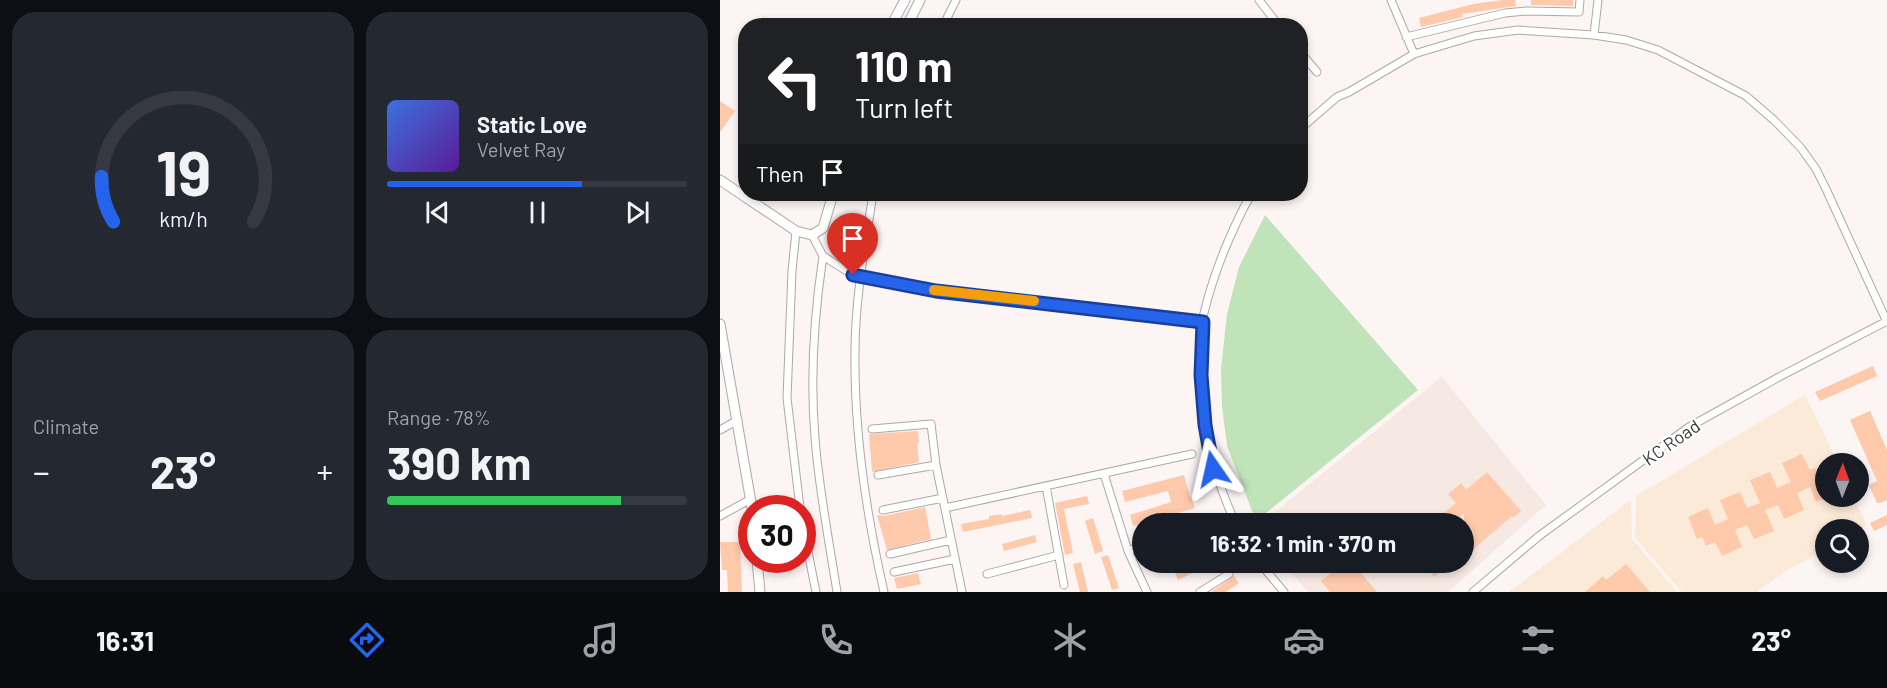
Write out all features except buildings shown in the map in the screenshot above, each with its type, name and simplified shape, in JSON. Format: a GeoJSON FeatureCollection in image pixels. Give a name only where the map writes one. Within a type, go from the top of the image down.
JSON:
{"type":"FeatureCollection","features":[{"type":"Feature","properties":{"kind":"street"},"geometry":{"type":"LineString","coordinates":[[895,18],[905,0]]}},
{"type":"Feature","properties":{"kind":"street"},"geometry":{"type":"LineString","coordinates":[[911,18],[921,0]]}},
{"type":"Feature","properties":{"kind":"street"},"geometry":{"type":"LineString","coordinates":[[947,18],[956,0]]}},
{"type":"Feature","properties":{"kind":"street"},"geometry":{"type":"LineString","coordinates":[[1391,0],[1414,54]]}},
{"type":"Feature","properties":{"kind":"street"},"geometry":{"type":"LineString","coordinates":[[1406,38],[1505,13],[1579,12],[1580,0]]}},
{"type":"Feature","properties":{"kind":"street"},"geometry":{"type":"LineString","coordinates":[[1594,35],[1598,0]]}},
{"type":"Feature","properties":{"kind":"street"},"geometry":{"type":"LineString","coordinates":[[1263,1],[1274,18]]}},
{"type":"Feature","properties":{"kind":"street"},"geometry":{"type":"LineString","coordinates":[[1308,122],[1337,97],[1414,54],[1474,36],[1518,30],[1594,35],[1626,40],[1658,50],[1746,96],[1801,148],[1816,169],[1887,322]]}},
{"type":"Feature","properties":{"kind":"street"},"geometry":{"type":"LineString","coordinates":[[1308,61],[1317,72]]}},
{"type":"Feature","properties":{"kind":"street"},"geometry":{"type":"LineString","coordinates":[[720,180],[738,192]]}},
{"type":"Feature","properties":{"kind":"street"},"geometry":{"type":"LineString","coordinates":[[751,201],[796,231],[812,235],[823,228],[831,201]]}},
{"type":"Feature","properties":{"kind":"street"},"geometry":{"type":"LineString","coordinates":[[872,201],[860,277],[855,351],[857,422],[864,488],[884,592]]}},
{"type":"Feature","properties":{"kind":"street"},"geometry":{"type":"LineString","coordinates":[[1231,513],[1213,469],[1205,425],[1201,375],[1203,322],[1224,250],[1248,201]]}},
{"type":"Feature","properties":{"kind":"street"},"geometry":{"type":"LineString","coordinates":[[796,231],[791,282],[787,398],[798,495]]}},
{"type":"Feature","properties":{"kind":"street"},"geometry":{"type":"LineString","coordinates":[[812,235],[823,256],[860,277],[936,291],[1203,322]]}},
{"type":"Feature","properties":{"kind":"street"},"geometry":{"type":"LineString","coordinates":[[823,256],[814,325],[814,436],[819,485],[837,592]]}},
{"type":"Feature","properties":{"kind":"street","name":"KC Road"},"geometry":{"type":"LineString","coordinates":[[1473,592],[1539,536],[1689,427],[1779,377],[1887,322]]}},
{"type":"Feature","properties":{"kind":"street"},"geometry":{"type":"LineString","coordinates":[[720,324],[723,357],[738,420],[750,495]]}},
{"type":"Feature","properties":{"kind":"street"},"geometry":{"type":"LineString","coordinates":[[720,430],[738,420]]}},
{"type":"Feature","properties":{"kind":"street"},"geometry":{"type":"LineString","coordinates":[[872,429],[931,424],[936,465],[962,592]]}},
{"type":"Feature","properties":{"kind":"street"},"geometry":{"type":"LineString","coordinates":[[945,508],[1192,454]]}},
{"type":"Feature","properties":{"kind":"street"},"geometry":{"type":"LineString","coordinates":[[878,475],[936,465]]}},
{"type":"Feature","properties":{"kind":"street"},"geometry":{"type":"LineString","coordinates":[[1104,474],[1128,551],[1147,592]]}},
{"type":"Feature","properties":{"kind":"street"},"geometry":{"type":"LineString","coordinates":[[1046,486],[1064,585]]}},
{"type":"Feature","properties":{"kind":"street"},"geometry":{"type":"LineString","coordinates":[[883,510],[943,498]]}},
{"type":"Feature","properties":{"kind":"street"},"geometry":{"type":"LineString","coordinates":[[720,516],[738,509]]}},
{"type":"Feature","properties":{"kind":"street"},"geometry":{"type":"LineString","coordinates":[[890,554],[951,540]]}},
{"type":"Feature","properties":{"kind":"street"},"geometry":{"type":"LineString","coordinates":[[1128,551],[1132,549]]}},
{"type":"Feature","properties":{"kind":"street"},"geometry":{"type":"LineString","coordinates":[[987,573],[1059,555]]}},
{"type":"Feature","properties":{"kind":"street"},"geometry":{"type":"LineString","coordinates":[[894,572],[956,559]]}},
{"type":"Feature","properties":{"kind":"street"},"geometry":{"type":"LineString","coordinates":[[758,573],[760,592]]}},
{"type":"Feature","properties":{"kind":"street"},"geometry":{"type":"LineString","coordinates":[[812,573],[816,592]]}},
{"type":"Feature","properties":{"kind":"street"},"geometry":{"type":"LineString","coordinates":[[1268,573],[1284,592]]}},
{"type":"Feature","properties":{"kind":"street"},"geometry":{"type":"LineString","coordinates":[[1200,592],[1229,574]]}},
{"type":"Feature","properties":{"kind":"shaded area"},"geometry":{"type":"Polygon","coordinates":[[[1442,377],[1546,505],[1474,569],[1474,513],[1274,513],[1442,377]]]}},
{"type":"Feature","properties":{"kind":"shaded area"},"geometry":{"type":"Polygon","coordinates":[[[1805,395],[1833,453],[1815,453],[1815,507],[1858,507],[1864,519],[1815,519],[1815,555],[1756,592],[1682,592],[1635,538],[1636,496],[1805,395]]]}},
{"type":"Feature","properties":{"kind":"shaded area"},"geometry":{"type":"Polygon","coordinates":[[[1631,500],[1632,539],[1677,592],[1509,592],[1631,500]]]}},
{"type":"Feature","properties":{"kind":"shaded area"},"geometry":{"type":"Polygon","coordinates":[[[1292,573],[1469,573],[1448,592],[1308,592],[1292,573]]]}},
{"type":"Feature","properties":{"kind":"green space"},"geometry":{"type":"Polygon","coordinates":[[[1265,215],[1418,390],[1266,513],[1253,513],[1227,446],[1222,406],[1221,369],[1227,314],[1239,267],[1265,215]]]}},
{"type":"Feature","properties":{"kind":"slow traffic"},"geometry":{"type":"LineString","coordinates":[[934,290],[1034,301]]}},
{"type":"Feature","properties":{"kind":"route"},"geometry":{"type":"LineString","coordinates":[[853,275],[936,291],[996,296],[1203,322],[1201,375],[1205,425],[1213,469]]}}]}
